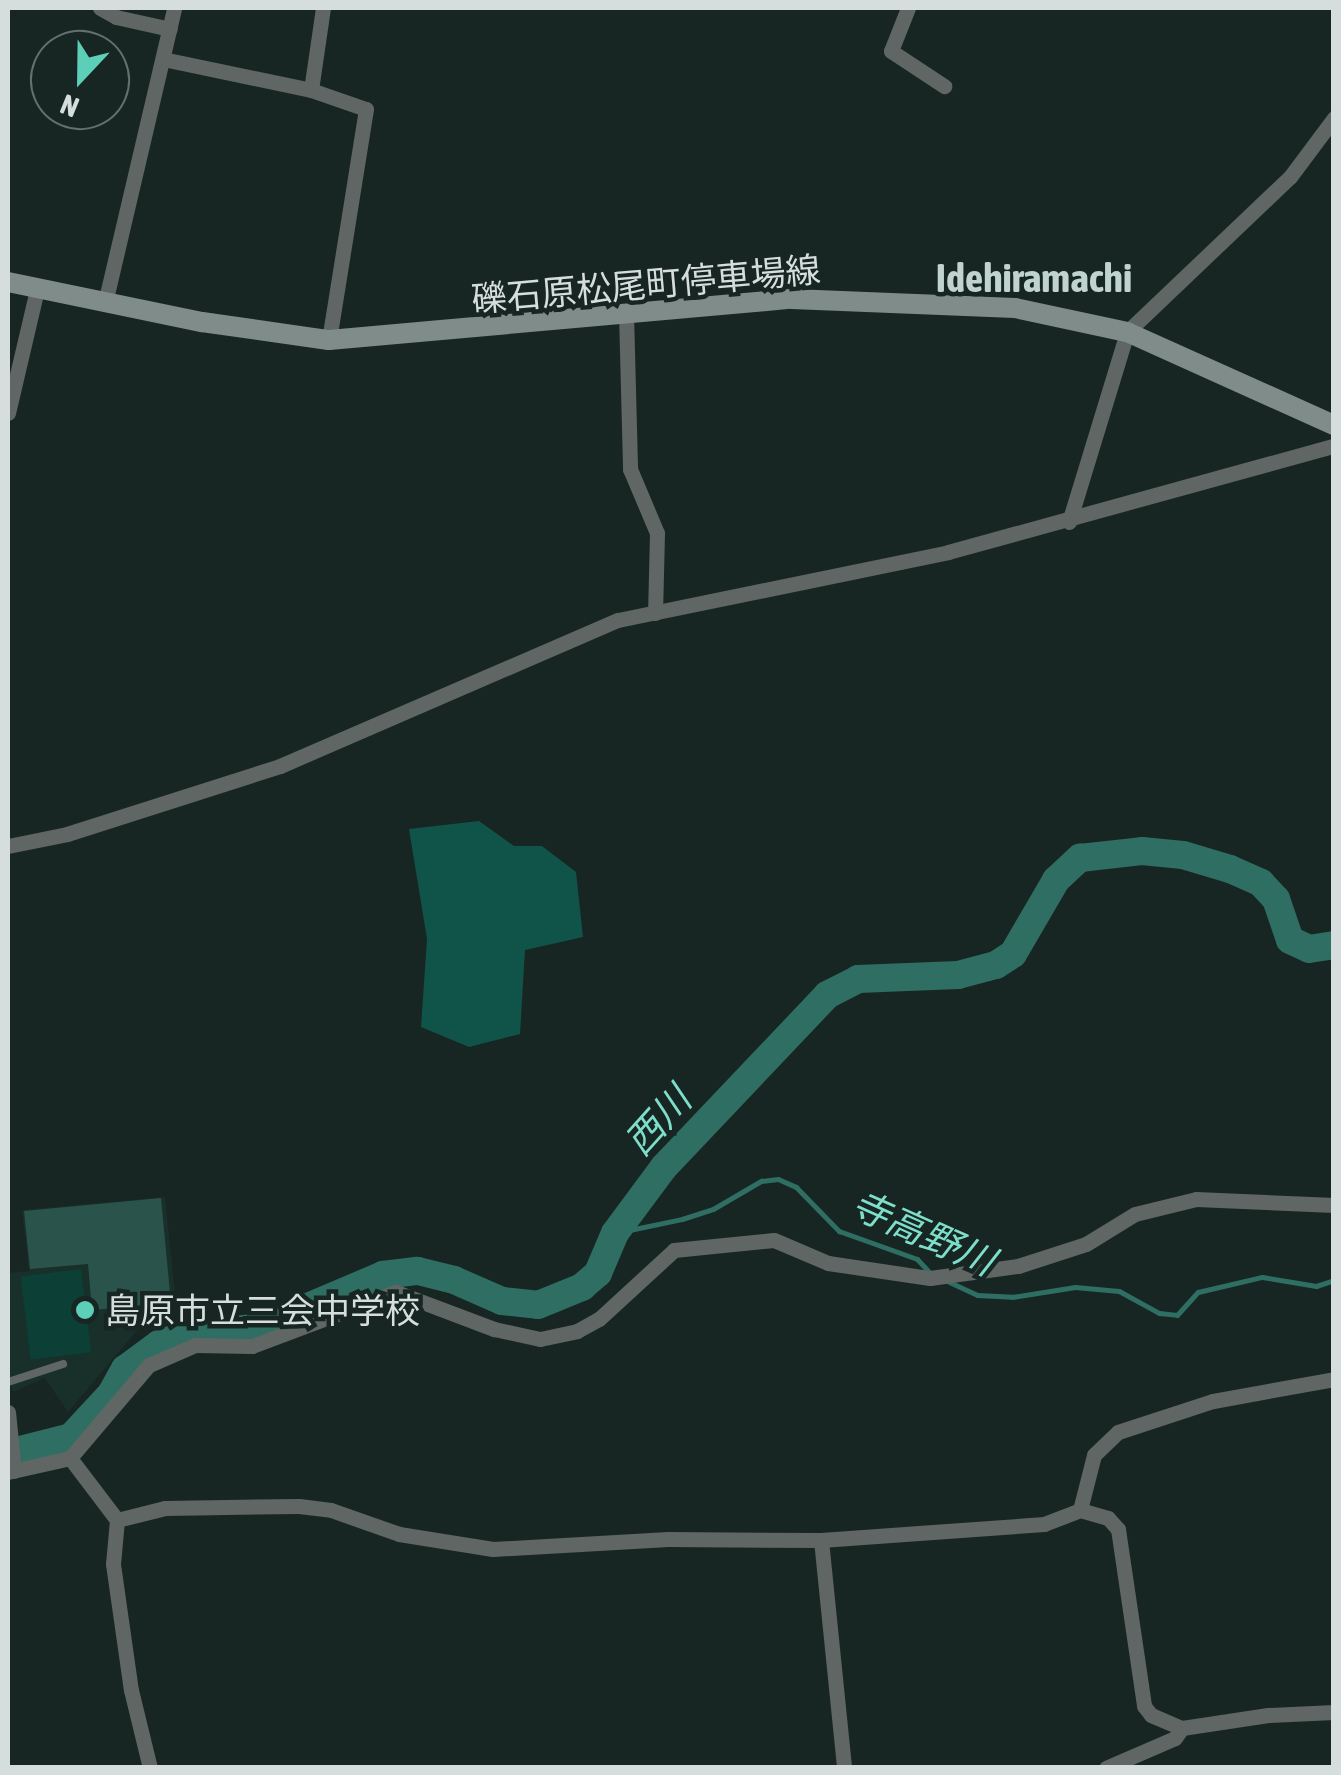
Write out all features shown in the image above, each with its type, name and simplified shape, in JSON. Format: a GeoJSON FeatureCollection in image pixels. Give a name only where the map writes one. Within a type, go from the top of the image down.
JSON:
{"type":"FeatureCollection","features":[{"type":"Feature","properties":{"kind":"main road","name":"礫石原松尾町停車場線"},"geometry":{"type":"LineString","coordinates":[[8,282],[105,303],[329,340],[479,330],[792,299],[950,302],[1067,316],[1127,332],[1334,425]]}},
{"type":"Feature","properties":{"kind":"street"},"geometry":{"type":"LineString","coordinates":[[100,8],[116,17],[170,30]]}},
{"type":"Feature","properties":{"kind":"street"},"geometry":{"type":"LineString","coordinates":[[105,303],[174,8]]}},
{"type":"Feature","properties":{"kind":"street"},"geometry":{"type":"LineString","coordinates":[[311,90],[323,8]]}},
{"type":"Feature","properties":{"kind":"street"},"geometry":{"type":"LineString","coordinates":[[908,8],[891,51],[944,86]]}},
{"type":"Feature","properties":{"kind":"street"},"geometry":{"type":"LineString","coordinates":[[163,58],[311,90],[366,109],[329,340]]}},
{"type":"Feature","properties":{"kind":"street"},"geometry":{"type":"LineString","coordinates":[[1069,522],[1127,332],[1290,177],[1334,118]]}},
{"type":"Feature","properties":{"kind":"street"},"geometry":{"type":"LineString","coordinates":[[8,413],[37,289]]}},
{"type":"Feature","properties":{"kind":"street"},"geometry":{"type":"LineString","coordinates":[[626,313],[630,469],[657,533],[655,613]]}},
{"type":"Feature","properties":{"kind":"street"},"geometry":{"type":"LineString","coordinates":[[8,846],[66,834],[280,766],[590,629],[1069,522],[1262,463],[1334,446]]}},
{"type":"Feature","properties":{"kind":"street"},"geometry":{"type":"LineString","coordinates":[[8,1412],[12,1470],[70,1458],[149,1365],[195,1345],[252,1346],[268,1342],[396,1292],[494,1329],[540,1339],[577,1330],[599,1318],[674,1250],[774,1240],[828,1262],[930,1278],[1018,1266],[1086,1244],[1135,1214],[1196,1199],[1334,1206]]}},
{"type":"Feature","properties":{"kind":"street"},"geometry":{"type":"LineString","coordinates":[[1080,1510],[1094,1455],[1118,1432],[1213,1401],[1334,1380]]}},
{"type":"Feature","properties":{"kind":"street"},"geometry":{"type":"LineString","coordinates":[[70,1458],[117,1520],[113,1564],[131,1690],[150,1768]]}},
{"type":"Feature","properties":{"kind":"street"},"geometry":{"type":"LineString","coordinates":[[117,1520],[165,1508],[248,1504],[332,1510],[399,1534],[493,1549],[668,1539],[822,1540],[1044,1524],[1080,1510],[1108,1518],[1118,1529],[1144,1706],[1160,1721],[1182,1728],[1268,1715],[1334,1712]]}},
{"type":"Feature","properties":{"kind":"street"},"geometry":{"type":"LineString","coordinates":[[822,1540],[844,1768]]}},
{"type":"Feature","properties":{"kind":"street"},"geometry":{"type":"LineString","coordinates":[[1106,1768],[1175,1738],[1182,1728]]}},
{"type":"Feature","properties":{"kind":"lane"},"geometry":{"type":"LineString","coordinates":[[8,1382],[63,1364]]}},
{"type":"Feature","properties":{"kind":"shaded area","name":"島原市立三会中学校"},"geometry":{"type":"Polygon","coordinates":[[[165,1197],[176,1304],[150,1315],[68,1412],[45,1378],[13,1392],[8,1376],[8,1273],[29,1271],[22,1210],[165,1197]]]}},
{"type":"Feature","properties":{"kind":"green space"},"geometry":{"type":"Polygon","coordinates":[[[479,821],[514,846],[542,846],[576,872],[583,937],[525,950],[520,1034],[469,1047],[421,1027],[427,939],[409,829],[479,821]]]}},
{"type":"Feature","properties":{"kind":"green space"},"geometry":{"type":"Polygon","coordinates":[[[161,1198],[171,1303],[92,1310],[88,1264],[30,1269],[24,1211],[161,1198]]]}},
{"type":"Feature","properties":{"kind":"building"},"geometry":{"type":"Polygon","coordinates":[[[81,1269],[91,1352],[31,1360],[20,1276],[81,1269]]]}},
{"type":"Feature","properties":{"kind":"waterway","name":"西川"},"geometry":{"type":"LineString","coordinates":[[8,1453],[71,1437],[111,1394],[125,1369],[159,1344],[181,1336],[261,1327],[383,1275],[418,1271],[454,1280],[502,1301],[538,1305],[582,1287],[598,1273],[615,1233],[664,1167],[827,995],[858,979],[958,975],[996,965],[1013,954],[1056,880],[1080,858],[1142,851],[1183,855],[1230,869],[1261,883],[1276,899],[1290,940],[1309,949],[1334,945]]}},
{"type":"Feature","properties":{"kind":"waterway","name":"寺高野川"},"geometry":{"type":"LineString","coordinates":[[615,1233],[713,1209],[761,1181],[778,1179],[796,1187],[839,1231],[917,1259],[930,1273]]}},
{"type":"Feature","properties":{"kind":"waterway","name":"寺高野川"},"geometry":{"type":"LineString","coordinates":[[945,1280],[977,1295],[1012,1297],[1075,1287],[1119,1291],[1159,1313],[1177,1315],[1198,1292],[1262,1277],[1316,1286],[1334,1280]]}},
{"type":"Feature","properties":{"kind":"place","name":"島原市立三会中学校"},"geometry":{"type":"Point","coordinates":[85,1310]}},
{"type":"Feature","properties":{"kind":"district","name":"Idehiramachi"},"geometry":{"type":"Point","coordinates":[1034,278]}}]}
